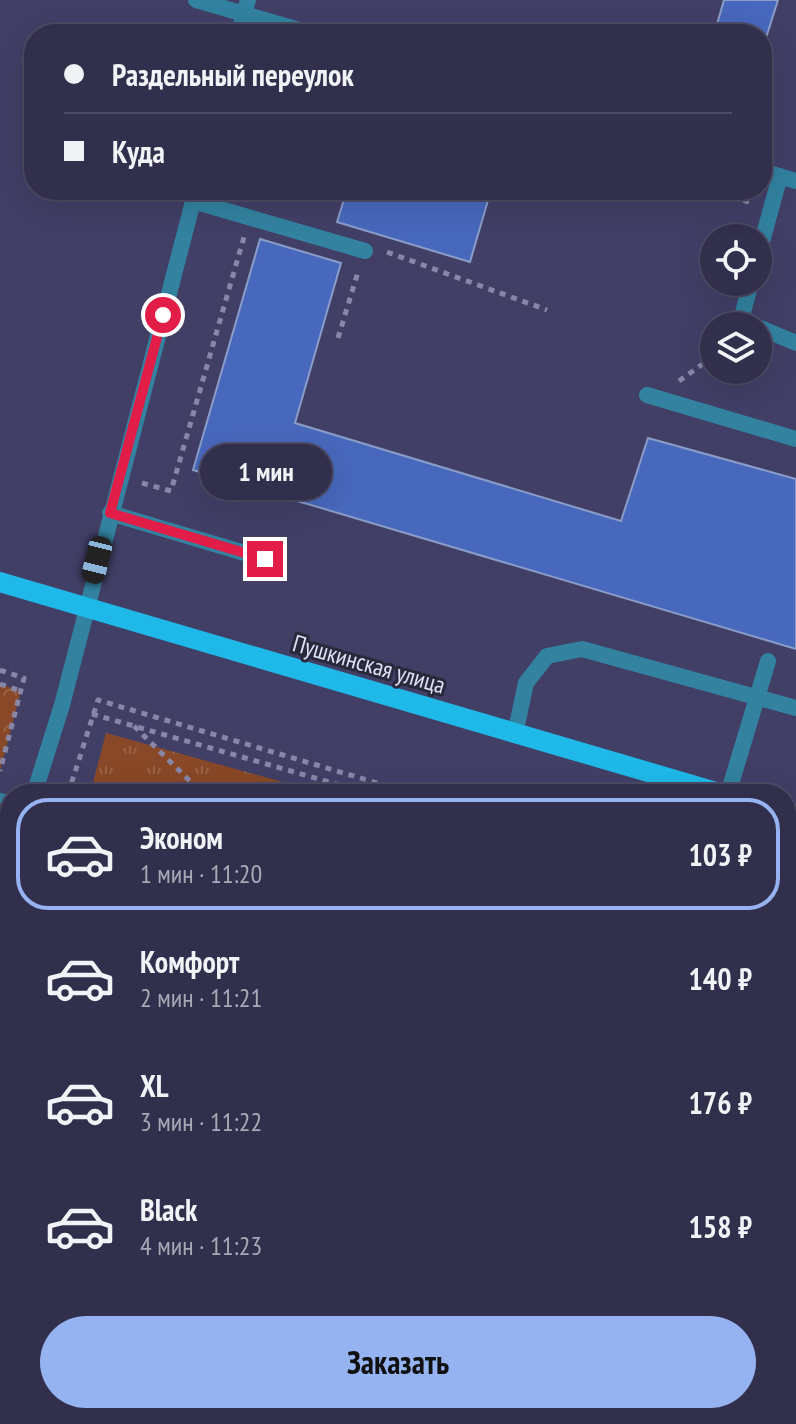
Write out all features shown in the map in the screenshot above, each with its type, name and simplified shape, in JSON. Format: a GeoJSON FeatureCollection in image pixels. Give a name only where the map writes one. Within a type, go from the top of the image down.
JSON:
{"type":"FeatureCollection","features":[{"type":"Feature","properties":{"kind":"main road","name":"Пушкинская улица"},"geometry":{"type":"LineString","coordinates":[[0,582],[691,784]]}},
{"type":"Feature","properties":{"kind":"street"},"geometry":{"type":"LineString","coordinates":[[196,0],[246,6],[289,24]]}},
{"type":"Feature","properties":{"kind":"street"},"geometry":{"type":"LineString","coordinates":[[770,224],[788,179]]}},
{"type":"Feature","properties":{"kind":"street"},"geometry":{"type":"LineString","coordinates":[[37,784],[62,705],[194,200]]}},
{"type":"Feature","properties":{"kind":"street"},"geometry":{"type":"LineString","coordinates":[[205,200],[250,217],[365,251]]}},
{"type":"Feature","properties":{"kind":"street"},"geometry":{"type":"LineString","coordinates":[[772,333],[796,343]]}},
{"type":"Feature","properties":{"kind":"street"},"geometry":{"type":"LineString","coordinates":[[651,396],[796,439]]}},
{"type":"Feature","properties":{"kind":"street"},"geometry":{"type":"LineString","coordinates":[[110,513],[265,559]]}},
{"type":"Feature","properties":{"kind":"street"},"geometry":{"type":"LineString","coordinates":[[515,734],[526,683],[547,656],[582,649],[796,708]]}},
{"type":"Feature","properties":{"kind":"street"},"geometry":{"type":"LineString","coordinates":[[729,784],[768,661]]}},
{"type":"Feature","properties":{"kind":"path"},"geometry":{"type":"LineString","coordinates":[[130,519],[141,482],[171,491],[250,217]]}},
{"type":"Feature","properties":{"kind":"path"},"geometry":{"type":"LineString","coordinates":[[338,338],[367,244],[547,310]]}},
{"type":"Feature","properties":{"kind":"path"},"geometry":{"type":"LineString","coordinates":[[651,396],[700,365]]}},
{"type":"Feature","properties":{"kind":"path"},"geometry":{"type":"LineString","coordinates":[[0,670],[24,678],[0,771]]}},
{"type":"Feature","properties":{"kind":"path"},"geometry":{"type":"LineString","coordinates":[[0,684],[21,691]]}},
{"type":"Feature","properties":{"kind":"path"},"geometry":{"type":"LineString","coordinates":[[71,784],[98,700],[380,784]]}},
{"type":"Feature","properties":{"kind":"path"},"geometry":{"type":"LineString","coordinates":[[92,714],[336,784]]}},
{"type":"Feature","properties":{"kind":"path"},"geometry":{"type":"LineString","coordinates":[[133,726],[193,784]]}},
{"type":"Feature","properties":{"kind":"green space"},"geometry":{"type":"Polygon","coordinates":[[[0,684],[21,691],[0,771],[0,684]]]}},
{"type":"Feature","properties":{"kind":"green space"},"geometry":{"type":"Polygon","coordinates":[[[106,733],[290,784],[93,784],[106,733]]]}},
{"type":"Feature","properties":{"kind":"building"},"geometry":{"type":"Polygon","coordinates":[[[724,0],[778,0],[770,24],[717,24],[724,0]]]}},
{"type":"Feature","properties":{"kind":"building"},"geometry":{"type":"Polygon","coordinates":[[[344,200],[488,200],[470,262],[337,222],[344,200]]]}},
{"type":"Feature","properties":{"kind":"building"},"geometry":{"type":"Polygon","coordinates":[[[260,239],[341,263],[295,423],[621,521],[648,438],[796,479],[796,649],[193,470],[260,239]]]}},
{"type":"Feature","properties":{"kind":"route"},"geometry":{"type":"LineString","coordinates":[[163,315],[110,513],[265,559]]}}]}
